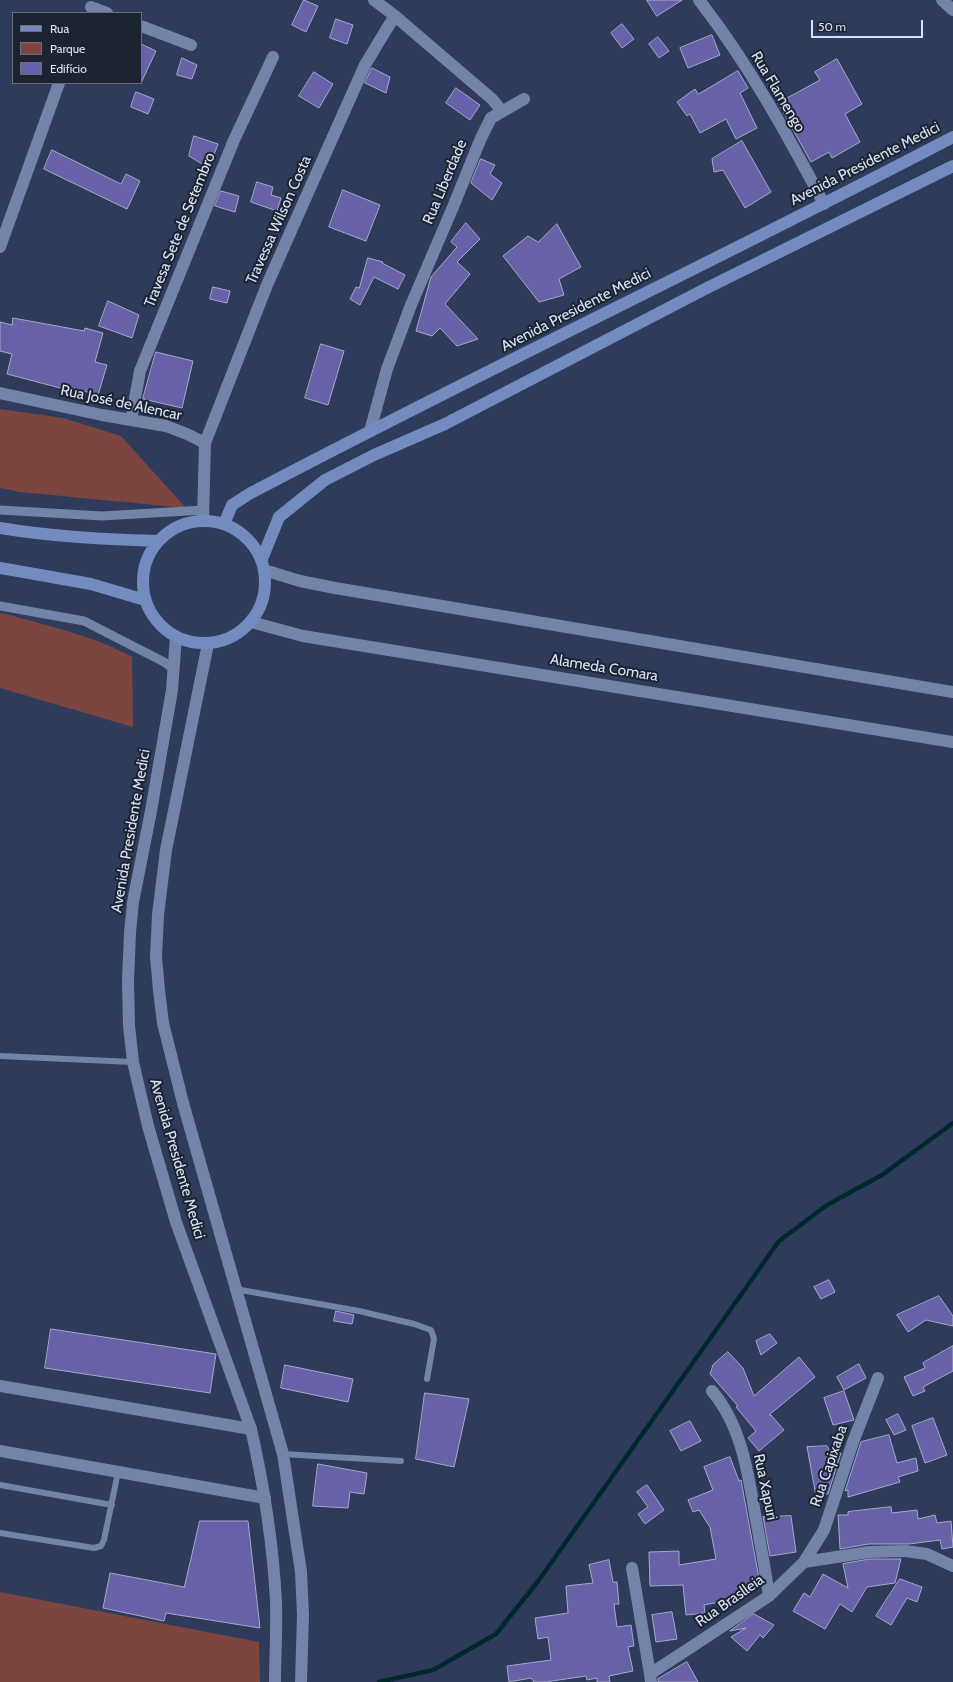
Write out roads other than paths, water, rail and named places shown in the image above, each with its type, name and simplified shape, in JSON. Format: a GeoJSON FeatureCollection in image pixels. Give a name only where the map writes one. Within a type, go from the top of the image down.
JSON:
{"type":"FeatureCollection","features":[{"type":"Feature","properties":{"kind":"main road","name":"Avenida Presidente Medici"},"geometry":{"type":"LineString","coordinates":[[224,524],[232,505],[249,494],[370,431],[824,204],[953,136]]}},
{"type":"Feature","properties":{"kind":"main road"},"geometry":{"type":"LineString","coordinates":[[263,565],[279,517],[325,480],[374,455],[445,424],[705,289],[953,166]]}},
{"type":"Feature","properties":{"kind":"main road"},"geometry":{"type":"LineString","coordinates":[[203,515],[242,534],[256,550],[263,565],[265,589],[260,606],[251,622],[238,633],[222,641],[208,644],[191,642],[176,637],[162,627],[152,615],[145,600],[142,579],[147,559],[158,541],[174,528],[203,515]]}},
{"type":"Feature","properties":{"kind":"main road"},"geometry":{"type":"LineString","coordinates":[[0,528],[35,534],[158,541]]}},
{"type":"Feature","properties":{"kind":"main road"},"geometry":{"type":"LineString","coordinates":[[0,568],[91,584],[145,600]]}},
{"type":"Feature","properties":{"kind":"street"},"geometry":{"type":"LineString","coordinates":[[374,0],[395,16],[492,99],[502,110]]}},
{"type":"Feature","properties":{"kind":"street","name":"Rua Flamengo"},"geometry":{"type":"LineString","coordinates":[[699,0],[711,15],[752,78],[795,150],[824,204]]}},
{"type":"Feature","properties":{"kind":"street"},"geometry":{"type":"LineString","coordinates":[[942,0],[953,10]]}},
{"type":"Feature","properties":{"kind":"street"},"geometry":{"type":"LineString","coordinates":[[90,7],[104,12]]}},
{"type":"Feature","properties":{"kind":"street","name":"Travessa Wilson Costa"},"geometry":{"type":"LineString","coordinates":[[205,443],[267,285],[302,206],[365,65],[395,16]]}},
{"type":"Feature","properties":{"kind":"street"},"geometry":{"type":"LineString","coordinates":[[142,26],[191,45]]}},
{"type":"Feature","properties":{"kind":"street","name":"Travesa Sete de Setembro"},"geometry":{"type":"LineString","coordinates":[[131,420],[140,371],[234,140],[273,57]]}},
{"type":"Feature","properties":{"kind":"street"},"geometry":{"type":"LineString","coordinates":[[0,247],[59,84]]}},
{"type":"Feature","properties":{"kind":"street","name":"Rua Liberdade"},"geometry":{"type":"LineString","coordinates":[[370,431],[387,369],[411,305],[481,138],[490,119],[502,110],[524,99]]}},
{"type":"Feature","properties":{"kind":"street","name":"Rua José de Alencar"},"geometry":{"type":"LineString","coordinates":[[0,393],[166,426],[205,443]]}},
{"type":"Feature","properties":{"kind":"street"},"geometry":{"type":"LineString","coordinates":[[0,510],[102,516],[203,515],[205,443]]}},
{"type":"Feature","properties":{"kind":"street"},"geometry":{"type":"LineString","coordinates":[[263,565],[300,581],[335,588],[953,692]]}},
{"type":"Feature","properties":{"kind":"street"},"geometry":{"type":"LineString","coordinates":[[0,606],[84,621],[164,662],[174,669]]}},
{"type":"Feature","properties":{"kind":"street","name":"Alameda Comara"},"geometry":{"type":"LineString","coordinates":[[251,622],[303,636],[953,742]]}},
{"type":"Feature","properties":{"kind":"street","name":"Avenida Presidente Medici"},"geometry":{"type":"LineString","coordinates":[[176,637],[172,690],[154,798],[133,902],[128,981],[129,1026],[133,1062],[148,1126],[176,1222],[250,1429],[265,1498],[276,1603],[275,1682]]}},
{"type":"Feature","properties":{"kind":"street","name":"Avenida Presidente Medici"},"geometry":{"type":"LineString","coordinates":[[208,644],[166,850],[158,915],[156,957],[163,1023],[173,1066],[283,1454],[300,1572],[303,1615],[302,1682]]}},
{"type":"Feature","properties":{"kind":"street","name":"Rua Capixaba"},"geometry":{"type":"LineString","coordinates":[[804,1562],[824,1530],[853,1442],[878,1378]]}},
{"type":"Feature","properties":{"kind":"street"},"geometry":{"type":"LineString","coordinates":[[0,1386],[250,1429]]}},
{"type":"Feature","properties":{"kind":"street","name":"Rua Xapuri"},"geometry":{"type":"LineString","coordinates":[[712,1391],[728,1413],[747,1467],[770,1596]]}},
{"type":"Feature","properties":{"kind":"street"},"geometry":{"type":"LineString","coordinates":[[0,1451],[265,1498]]}},
{"type":"Feature","properties":{"kind":"street"},"geometry":{"type":"LineString","coordinates":[[804,1562],[869,1552],[905,1551],[927,1554],[953,1566]]}},
{"type":"Feature","properties":{"kind":"street","name":"Rua Braslleia"},"geometry":{"type":"LineString","coordinates":[[650,1678],[770,1596],[804,1562]]}},
{"type":"Feature","properties":{"kind":"street"},"geometry":{"type":"LineString","coordinates":[[632,1568],[650,1678]]}},
{"type":"Feature","properties":{"kind":"lane"},"geometry":{"type":"LineString","coordinates":[[0,1056],[133,1062]]}},
{"type":"Feature","properties":{"kind":"lane"},"geometry":{"type":"LineString","coordinates":[[235,1289],[359,1311],[414,1324],[430,1330],[434,1339],[427,1379]]}},
{"type":"Feature","properties":{"kind":"lane"},"geometry":{"type":"LineString","coordinates":[[283,1454],[401,1461]]}},
{"type":"Feature","properties":{"kind":"lane"},"geometry":{"type":"LineString","coordinates":[[0,1534],[94,1548],[101,1546],[104,1540],[118,1472]]}},
{"type":"Feature","properties":{"kind":"lane"},"geometry":{"type":"LineString","coordinates":[[0,1485],[112,1505]]}},
{"type":"Feature","properties":{"kind":"waterway"},"geometry":{"type":"LineString","coordinates":[[379,1682],[433,1670],[496,1634],[539,1580],[779,1241],[827,1205],[882,1175],[953,1123]]}}]}
